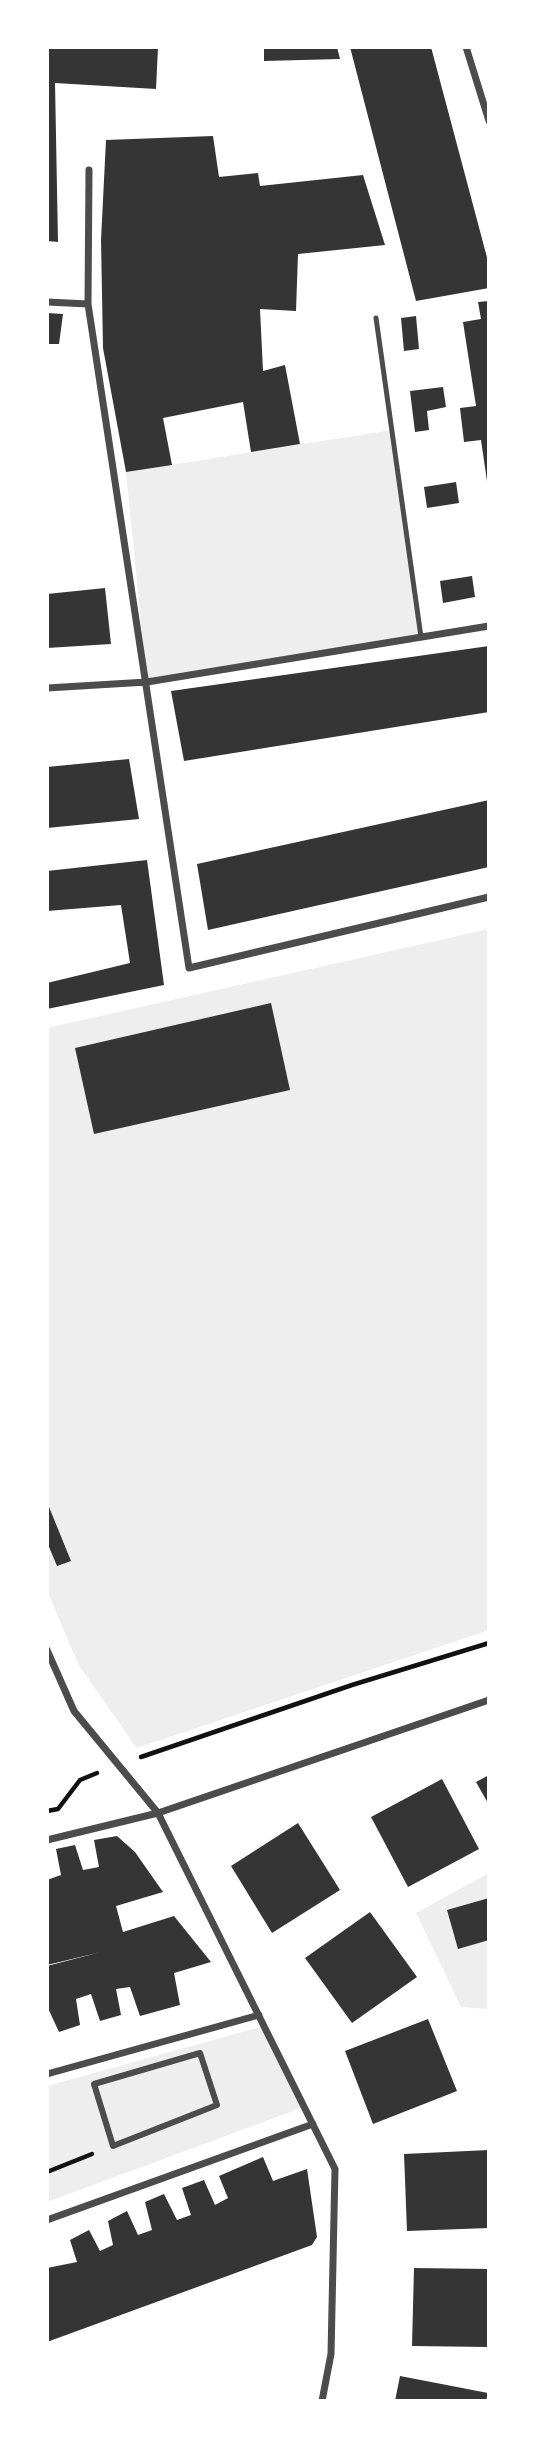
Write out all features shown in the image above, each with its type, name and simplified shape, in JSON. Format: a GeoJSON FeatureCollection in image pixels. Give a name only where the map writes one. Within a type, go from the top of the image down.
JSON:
{"type":"FeatureCollection","features":[{"type":"Feature","properties":{"kind":"street"},"geometry":{"type":"LineString","coordinates":[[466,47],[489,121]]}},
{"type":"Feature","properties":{"kind":"street"},"geometry":{"type":"LineString","coordinates":[[89,170],[88,304],[147,681],[188,968],[489,897]]}},
{"type":"Feature","properties":{"kind":"street"},"geometry":{"type":"LineString","coordinates":[[47,302],[88,304]]}},
{"type":"Feature","properties":{"kind":"street"},"geometry":{"type":"LineString","coordinates":[[47,688],[147,681],[489,626]]}},
{"type":"Feature","properties":{"kind":"street"},"geometry":{"type":"LineString","coordinates":[[47,1650],[74,1711],[158,1813],[335,2169],[331,2354],[322,2401]]}},
{"type":"Feature","properties":{"kind":"street"},"geometry":{"type":"LineString","coordinates":[[47,1840],[158,1813],[489,1700]]}},
{"type":"Feature","properties":{"kind":"street"},"geometry":{"type":"LineString","coordinates":[[47,2074],[259,2015]]}},
{"type":"Feature","properties":{"kind":"street"},"geometry":{"type":"LineString","coordinates":[[200,2053],[217,2105],[113,2146],[94,2084],[200,2053]]}},
{"type":"Feature","properties":{"kind":"street"},"geometry":{"type":"LineString","coordinates":[[47,2220],[313,2124]]}},
{"type":"Feature","properties":{"kind":"lane"},"geometry":{"type":"LineString","coordinates":[[376,318],[421,637]]}},
{"type":"Feature","properties":{"kind":"path"},"geometry":{"type":"LineString","coordinates":[[47,1811],[58,1809],[80,1780],[118,1765],[352,1685],[489,1643]]}},
{"type":"Feature","properties":{"kind":"path"},"geometry":{"type":"LineString","coordinates":[[47,2172],[113,2146]]}},
{"type":"Feature","properties":{"kind":"shaded area"},"geometry":{"type":"Polygon","coordinates":[[[392,430],[421,637],[147,682],[126,472],[392,430]]]}},
{"type":"Feature","properties":{"kind":"shaded area"},"geometry":{"type":"Polygon","coordinates":[[[489,929],[489,1630],[137,1748],[78,1664],[47,1590],[47,1028],[489,929]]]}},
{"type":"Feature","properties":{"kind":"shaded area"},"geometry":{"type":"Polygon","coordinates":[[[489,1873],[489,2009],[461,2007],[416,1913],[489,1873]]]}},
{"type":"Feature","properties":{"kind":"shaded area"},"geometry":{"type":"Polygon","coordinates":[[[264,2026],[304,2107],[47,2202],[47,2086],[264,2026]]]}},
{"type":"Feature","properties":{"kind":"building"},"geometry":{"type":"Polygon","coordinates":[[[47,47],[158,47],[156,89],[55,83],[58,242],[47,241],[47,47]]]}},
{"type":"Feature","properties":{"kind":"building"},"geometry":{"type":"Polygon","coordinates":[[[264,47],[337,47],[340,59],[264,61],[264,47]]]}},
{"type":"Feature","properties":{"kind":"building"},"geometry":{"type":"Polygon","coordinates":[[[350,47],[431,47],[489,265],[489,288],[416,301],[350,47]]]}},
{"type":"Feature","properties":{"kind":"building"},"geometry":{"type":"Polygon","coordinates":[[[213,136],[219,177],[258,173],[260,186],[363,175],[385,245],[298,254],[296,311],[260,309],[263,371],[285,365],[300,444],[251,452],[243,402],[163,418],[172,465],[126,472],[103,348],[101,240],[106,140],[213,136]]]}},
{"type":"Feature","properties":{"kind":"building"},"geometry":{"type":"Polygon","coordinates":[[[489,301],[487,481],[481,440],[464,442],[460,408],[476,406],[463,322],[481,319],[478,302],[489,301]]]}},
{"type":"Feature","properties":{"kind":"building"},"geometry":{"type":"Polygon","coordinates":[[[47,313],[63,314],[59,344],[47,344],[47,313]]]}},
{"type":"Feature","properties":{"kind":"building"},"geometry":{"type":"Polygon","coordinates":[[[416,316],[419,349],[404,351],[401,318],[416,316]]]}},
{"type":"Feature","properties":{"kind":"building"},"geometry":{"type":"Polygon","coordinates":[[[443,387],[446,407],[427,411],[429,430],[415,432],[410,391],[443,387]]]}},
{"type":"Feature","properties":{"kind":"building"},"geometry":{"type":"Polygon","coordinates":[[[456,482],[459,503],[427,508],[424,487],[456,482]]]}},
{"type":"Feature","properties":{"kind":"building"},"geometry":{"type":"Polygon","coordinates":[[[472,576],[475,597],[443,603],[440,581],[472,576]]]}},
{"type":"Feature","properties":{"kind":"building"},"geometry":{"type":"Polygon","coordinates":[[[105,588],[111,644],[47,648],[47,594],[105,588]]]}},
{"type":"Feature","properties":{"kind":"building"},"geometry":{"type":"Polygon","coordinates":[[[489,646],[489,712],[184,761],[171,691],[489,646]]]}},
{"type":"Feature","properties":{"kind":"building"},"geometry":{"type":"Polygon","coordinates":[[[129,759],[139,819],[47,828],[47,767],[129,759]]]}},
{"type":"Feature","properties":{"kind":"building"},"geometry":{"type":"Polygon","coordinates":[[[489,800],[489,867],[208,930],[197,864],[489,800]]]}},
{"type":"Feature","properties":{"kind":"building"},"geometry":{"type":"Polygon","coordinates":[[[147,860],[164,985],[47,1009],[47,983],[130,963],[121,905],[47,911],[47,871],[147,860]]]}},
{"type":"Feature","properties":{"kind":"building"},"geometry":{"type":"Polygon","coordinates":[[[271,1003],[290,1090],[94,1134],[75,1048],[271,1003]]]}},
{"type":"Feature","properties":{"kind":"building"},"geometry":{"type":"Polygon","coordinates":[[[47,1502],[71,1561],[57,1566],[47,1542],[47,1502]]]}},
{"type":"Feature","properties":{"kind":"building"},"geometry":{"type":"Polygon","coordinates":[[[489,1775],[489,1805],[476,1782],[489,1775]]]}},
{"type":"Feature","properties":{"kind":"building"},"geometry":{"type":"Polygon","coordinates":[[[442,1779],[479,1849],[408,1887],[371,1817],[442,1779]]]}},
{"type":"Feature","properties":{"kind":"building"},"geometry":{"type":"Polygon","coordinates":[[[298,1823],[340,1890],[272,1933],[231,1866],[298,1823]]]}},
{"type":"Feature","properties":{"kind":"building"},"geometry":{"type":"Polygon","coordinates":[[[117,1836],[135,1852],[163,1892],[116,1906],[123,1932],[174,1916],[211,1962],[174,1973],[180,2005],[140,2016],[130,1987],[116,1989],[121,2015],[100,2021],[91,1994],[76,1999],[80,2025],[59,2032],[47,2006],[47,1966],[101,1952],[47,1965],[47,1880],[61,1875],[56,1849],[75,1845],[83,1870],[99,1867],[94,1840],[117,1836]]]}},
{"type":"Feature","properties":{"kind":"building"},"geometry":{"type":"Polygon","coordinates":[[[489,1898],[489,1940],[458,1949],[447,1910],[489,1898]]]}},
{"type":"Feature","properties":{"kind":"building"},"geometry":{"type":"Polygon","coordinates":[[[370,1912],[417,1977],[352,2023],[305,1958],[370,1912]]]}},
{"type":"Feature","properties":{"kind":"building"},"geometry":{"type":"Polygon","coordinates":[[[428,2019],[457,2091],[373,2124],[345,2051],[428,2019]]]}},
{"type":"Feature","properties":{"kind":"building"},"geometry":{"type":"Polygon","coordinates":[[[489,2150],[489,2228],[407,2231],[404,2154],[489,2150]]]}},
{"type":"Feature","properties":{"kind":"building"},"geometry":{"type":"Polygon","coordinates":[[[263,2157],[273,2181],[307,2169],[317,2237],[312,2245],[47,2342],[47,2268],[77,2262],[70,2240],[89,2230],[100,2251],[113,2245],[108,2221],[127,2211],[138,2235],[152,2230],[145,2202],[164,2194],[177,2220],[191,2215],[182,2188],[204,2180],[215,2205],[228,2198],[219,2176],[263,2157]]]}},
{"type":"Feature","properties":{"kind":"building"},"geometry":{"type":"Polygon","coordinates":[[[414,2268],[489,2269],[489,2347],[412,2346],[414,2268]]]}},
{"type":"Feature","properties":{"kind":"building"},"geometry":{"type":"Polygon","coordinates":[[[400,2376],[488,2393],[486,2401],[395,2401],[400,2376]]]}}]}
